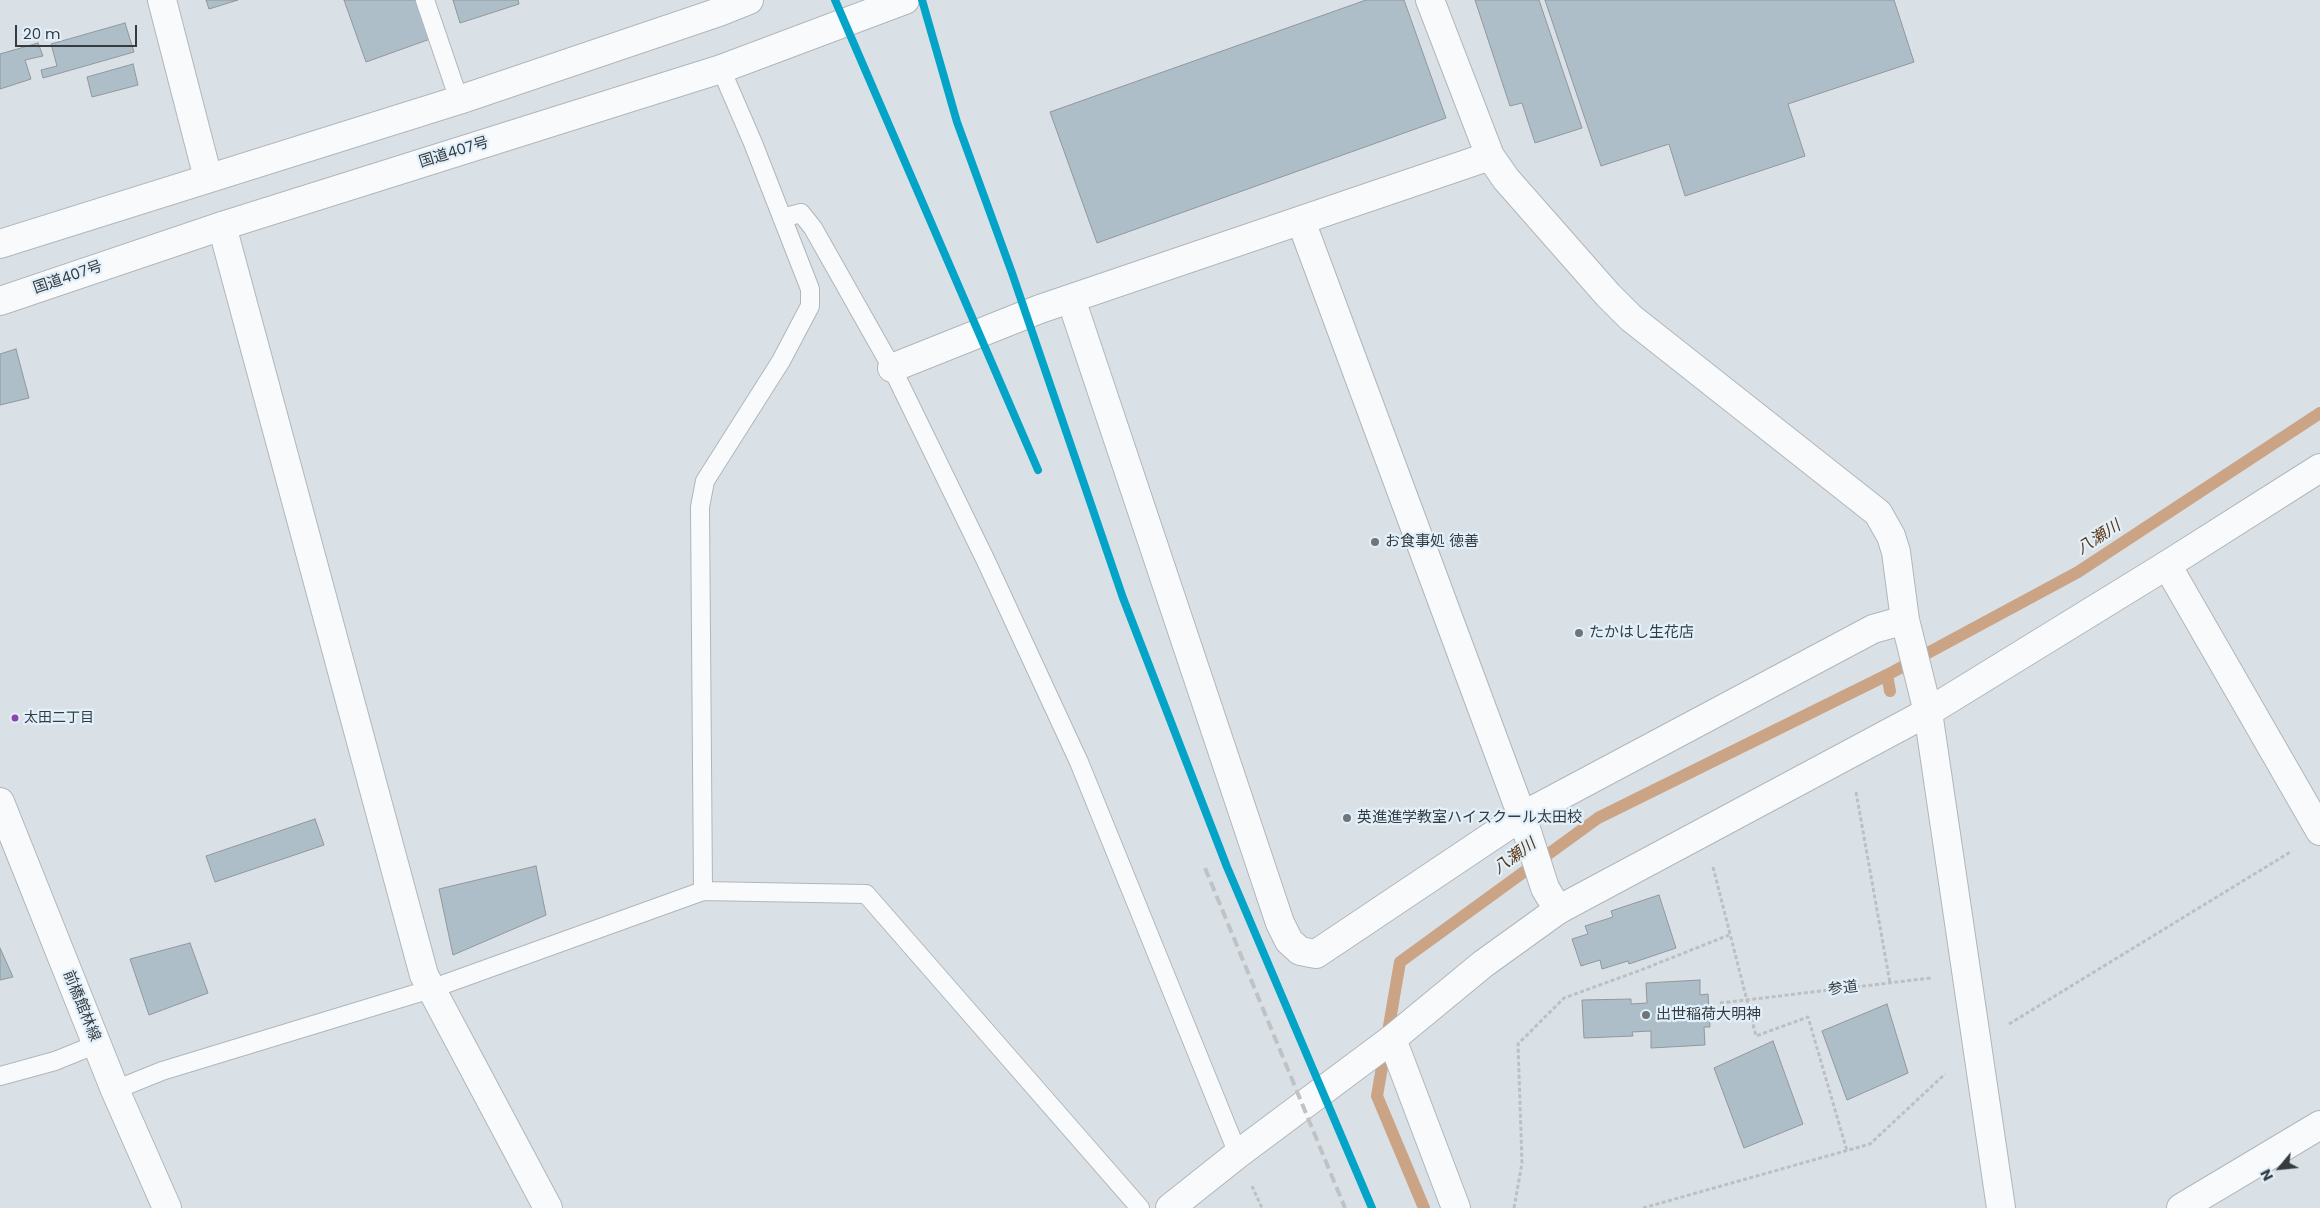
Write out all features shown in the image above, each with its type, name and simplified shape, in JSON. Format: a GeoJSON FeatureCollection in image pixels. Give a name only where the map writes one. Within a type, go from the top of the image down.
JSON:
{"type":"FeatureCollection","features":[{"type":"Feature","properties":{"kind":"main road"},"geometry":{"type":"LineString","coordinates":[[162,0],[208,178]]}},
{"type":"Feature","properties":{"kind":"main road"},"geometry":{"type":"LineString","coordinates":[[0,244],[459,100],[717,6],[749,0]]}},
{"type":"Feature","properties":{"kind":"main road","name":"国道407号"},"geometry":{"type":"LineString","coordinates":[[0,301],[222,226],[722,70],[906,0]]}},
{"type":"Feature","properties":{"kind":"main road"},"geometry":{"type":"LineString","coordinates":[[1430,0],[1490,156],[1506,179],[1608,295],[1632,318],[1878,513],[1891,536],[1896,552],[1906,626],[1924,700],[2000,1208]]}},
{"type":"Feature","properties":{"kind":"main road"},"geometry":{"type":"LineString","coordinates":[[892,368],[1070,299],[1490,156]]}},
{"type":"Feature","properties":{"kind":"main road"},"geometry":{"type":"LineString","coordinates":[[1301,221],[1551,899]]}},
{"type":"Feature","properties":{"kind":"main road"},"geometry":{"type":"LineString","coordinates":[[222,226],[424,975],[548,1208]]}},
{"type":"Feature","properties":{"kind":"main road"},"geometry":{"type":"LineString","coordinates":[[1070,299],[1277,914],[1289,941],[1300,952],[1316,954],[1524,825],[1872,629],[1906,626]]}},
{"type":"Feature","properties":{"kind":"main road"},"geometry":{"type":"LineString","coordinates":[[1170,1208],[1238,1154],[1392,1039],[1483,964],[1551,899],[1704,832],[1849,754],[1924,700],[2167,565],[2320,468]]}},
{"type":"Feature","properties":{"kind":"main road"},"geometry":{"type":"LineString","coordinates":[[2167,565],[2320,831]]}},
{"type":"Feature","properties":{"kind":"main road","name":"前橋館林線"},"geometry":{"type":"LineString","coordinates":[[0,802],[115,1090],[167,1208]]}},
{"type":"Feature","properties":{"kind":"main road"},"geometry":{"type":"LineString","coordinates":[[1392,1039],[1456,1208]]}},
{"type":"Feature","properties":{"kind":"main road"},"geometry":{"type":"LineString","coordinates":[[2181,1208],[2320,1125]]}},
{"type":"Feature","properties":{"kind":"lane"},"geometry":{"type":"LineString","coordinates":[[425,0],[459,100]]}},
{"type":"Feature","properties":{"kind":"lane"},"geometry":{"type":"LineString","coordinates":[[703,891],[700,507],[705,481],[781,361],[810,306],[810,289],[722,70]]}},
{"type":"Feature","properties":{"kind":"lane"},"geometry":{"type":"LineString","coordinates":[[782,218],[801,213],[812,228],[892,368],[986,561],[1079,762],[1238,1154]]}},
{"type":"Feature","properties":{"kind":"lane"},"geometry":{"type":"LineString","coordinates":[[115,1090],[162,1071],[431,988],[703,891],[866,894],[1140,1208]]}},
{"type":"Feature","properties":{"kind":"lane"},"geometry":{"type":"LineString","coordinates":[[0,1076],[55,1061],[97,1044]]}},
{"type":"Feature","properties":{"kind":"path"},"geometry":{"type":"LineString","coordinates":[[1849,754],[1890,983]]}},
{"type":"Feature","properties":{"kind":"path"},"geometry":{"type":"LineString","coordinates":[[1704,832],[1756,1036],[1808,1017],[1846,1151]]}},
{"type":"Feature","properties":{"kind":"path"},"geometry":{"type":"LineString","coordinates":[[1643,1208],[1870,1144],[1976,1044],[2295,850]]}},
{"type":"Feature","properties":{"kind":"path"},"geometry":{"type":"LineString","coordinates":[[1514,1208],[1522,1163],[1518,1044],[1564,998],[1729,935]]}},
{"type":"Feature","properties":{"kind":"path","name":"参道"},"geometry":{"type":"LineString","coordinates":[[1720,1004],[1966,974]]}},
{"type":"Feature","properties":{"kind":"path"},"geometry":{"type":"LineString","coordinates":[[1252,1185],[1262,1208]]}},
{"type":"Feature","properties":{"kind":"building"},"geometry":{"type":"Polygon","coordinates":[[[206,0],[238,0],[209,9],[206,0]]]}},
{"type":"Feature","properties":{"kind":"building"},"geometry":{"type":"Polygon","coordinates":[[[344,0],[420,0],[433,38],[366,62],[344,0]]]}},
{"type":"Feature","properties":{"kind":"building"},"geometry":{"type":"Polygon","coordinates":[[[453,0],[518,0],[519,4],[460,23],[453,0]]]}},
{"type":"Feature","properties":{"kind":"building"},"geometry":{"type":"Polygon","coordinates":[[[1366,0],[1404,0],[1446,118],[1097,243],[1050,112],[1366,0]]]}},
{"type":"Feature","properties":{"kind":"building"},"geometry":{"type":"Polygon","coordinates":[[[1475,0],[1539,0],[1582,128],[1535,143],[1522,103],[1510,106],[1475,0]]]}},
{"type":"Feature","properties":{"kind":"building"},"geometry":{"type":"Polygon","coordinates":[[[1545,0],[1894,0],[1914,62],[1788,104],[1805,156],[1685,196],[1669,144],[1601,166],[1545,0]]]}},
{"type":"Feature","properties":{"kind":"building"},"geometry":{"type":"Polygon","coordinates":[[[125,23],[134,52],[43,78],[41,70],[57,66],[51,44],[125,23]]]}},
{"type":"Feature","properties":{"kind":"building"},"geometry":{"type":"Polygon","coordinates":[[[38,43],[43,56],[25,60],[31,79],[0,89],[0,54],[38,43]]]}},
{"type":"Feature","properties":{"kind":"building"},"geometry":{"type":"Polygon","coordinates":[[[133,64],[138,85],[92,97],[87,77],[133,64]]]}},
{"type":"Feature","properties":{"kind":"building"},"geometry":{"type":"Polygon","coordinates":[[[16,349],[29,398],[0,405],[0,354],[16,349]]]}},
{"type":"Feature","properties":{"kind":"building"},"geometry":{"type":"Polygon","coordinates":[[[315,819],[324,845],[215,882],[206,856],[315,819]]]}},
{"type":"Feature","properties":{"kind":"building"},"geometry":{"type":"Polygon","coordinates":[[[536,866],[546,915],[453,955],[439,889],[536,866]]]}},
{"type":"Feature","properties":{"kind":"building"},"geometry":{"type":"Polygon","coordinates":[[[1659,895],[1676,948],[1629,964],[1628,961],[1602,969],[1600,960],[1581,966],[1572,939],[1588,934],[1585,926],[1613,917],[1611,911],[1659,895]]]}},
{"type":"Feature","properties":{"kind":"building"},"geometry":{"type":"Polygon","coordinates":[[[190,943],[208,993],[149,1015],[130,959],[190,943]]]}},
{"type":"Feature","properties":{"kind":"building"},"geometry":{"type":"Polygon","coordinates":[[[0,948],[13,977],[0,980],[0,948]]]}},
{"type":"Feature","properties":{"kind":"building","name":"出世稲荷大明神"},"geometry":{"type":"Polygon","coordinates":[[[1700,980],[1700,995],[1708,994],[1710,1027],[1704,1027],[1705,1045],[1651,1048],[1651,1031],[1632,1032],[1633,1036],[1584,1038],[1582,1000],[1631,999],[1631,1004],[1647,1003],[1646,983],[1700,980]]]}},
{"type":"Feature","properties":{"kind":"building"},"geometry":{"type":"Polygon","coordinates":[[[1887,1004],[1908,1073],[1847,1100],[1822,1031],[1887,1004]]]}},
{"type":"Feature","properties":{"kind":"building"},"geometry":{"type":"Polygon","coordinates":[[[1773,1041],[1803,1124],[1744,1148],[1714,1068],[1773,1041]]]}},
{"type":"Feature","properties":{"kind":"waterway","name":"八瀬川"},"geometry":{"type":"LineString","coordinates":[[1890,691],[1887,675],[2078,572],[2320,413]]}},
{"type":"Feature","properties":{"kind":"waterway","name":"八瀬川"},"geometry":{"type":"LineString","coordinates":[[1424,1208],[1377,1096],[1400,962],[1598,818],[1887,675]]}},
{"type":"Feature","properties":{"kind":"railway"},"geometry":{"type":"LineString","coordinates":[[1205,868],[1345,1208]]}},
{"type":"Feature","properties":{"kind":"transit line"},"geometry":{"type":"LineString","coordinates":[[835,0],[1038,470]]}},
{"type":"Feature","properties":{"kind":"transit line"},"geometry":{"type":"LineString","coordinates":[[922,0],[957,122],[1012,273],[1123,598],[1227,867],[1372,1208]]}},
{"type":"Feature","properties":{"kind":"place","name":"お食事処 徳善"},"geometry":{"type":"Point","coordinates":[1375,542]}},
{"type":"Feature","properties":{"kind":"place","name":"たかはし生花店"},"geometry":{"type":"Point","coordinates":[1579,633]}},
{"type":"Feature","properties":{"kind":"place","name":"太田二丁目"},"geometry":{"type":"Point","coordinates":[15,718]}},
{"type":"Feature","properties":{"kind":"place","name":"英進進学教室ハイスクール太田校"},"geometry":{"type":"Point","coordinates":[1347,818]}},
{"type":"Feature","properties":{"kind":"place","name":"出世稲荷大明神"},"geometry":{"type":"Point","coordinates":[1646,1015]}}]}
